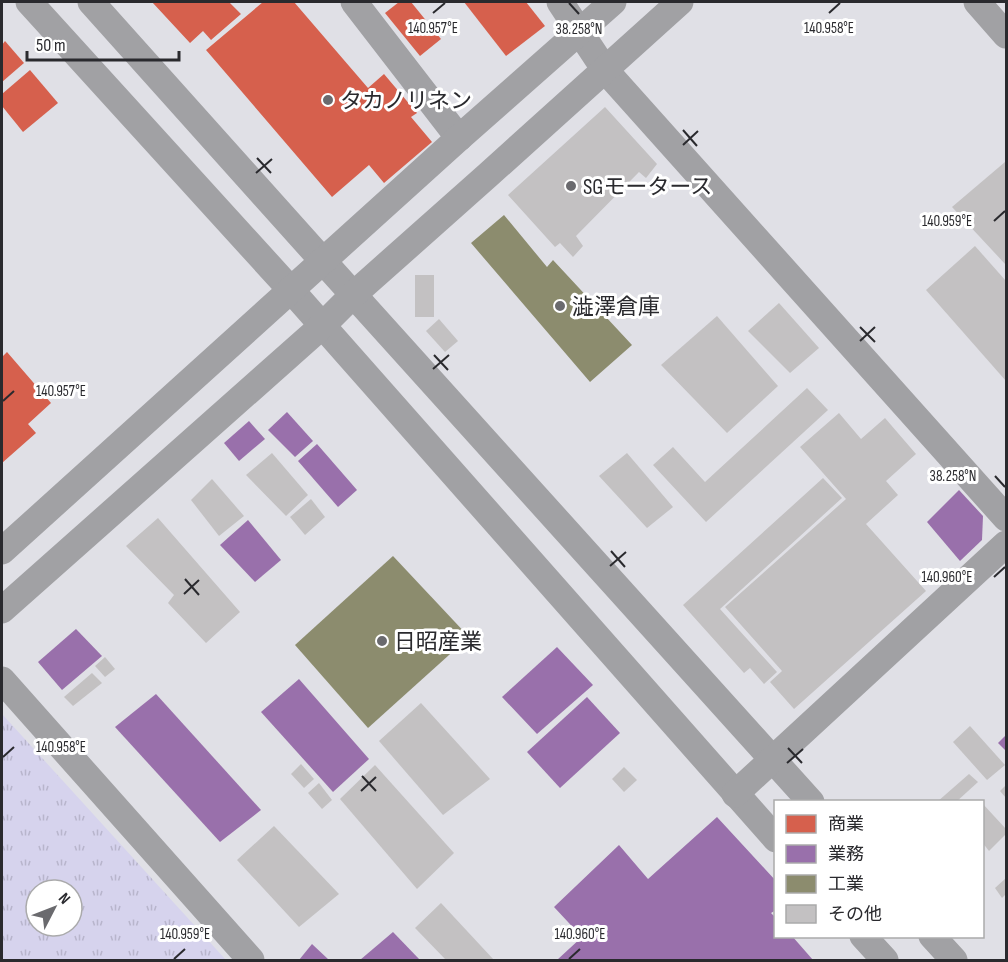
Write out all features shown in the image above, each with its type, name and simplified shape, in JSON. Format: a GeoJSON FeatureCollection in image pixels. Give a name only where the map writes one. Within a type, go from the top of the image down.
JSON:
{"type":"FeatureCollection","features":[{"type":"Feature","properties":{"kind":"street"},"geometry":{"type":"LineString","coordinates":[[29,2],[291,290],[774,837]]}},
{"type":"Feature","properties":{"kind":"street"},"geometry":{"type":"LineString","coordinates":[[91,2],[810,800]]}},
{"type":"Feature","properties":{"kind":"street"},"geometry":{"type":"LineString","coordinates":[[354,2],[459,138]]}},
{"type":"Feature","properties":{"kind":"street"},"geometry":{"type":"LineString","coordinates":[[560,2],[605,70],[1006,518]]}},
{"type":"Feature","properties":{"kind":"street"},"geometry":{"type":"LineString","coordinates":[[2,551],[613,2]]}},
{"type":"Feature","properties":{"kind":"street"},"geometry":{"type":"LineString","coordinates":[[2,610],[322,326],[353,295],[680,2]]}},
{"type":"Feature","properties":{"kind":"street"},"geometry":{"type":"LineString","coordinates":[[977,2],[1006,35]]}},
{"type":"Feature","properties":{"kind":"street"},"geometry":{"type":"LineString","coordinates":[[735,794],[1006,544]]}},
{"type":"Feature","properties":{"kind":"street"},"geometry":{"type":"LineString","coordinates":[[2,680],[251,960]]}},
{"type":"Feature","properties":{"kind":"street"},"geometry":{"type":"LineString","coordinates":[[865,938],[885,960]]}},
{"type":"Feature","properties":{"kind":"street"},"geometry":{"type":"LineString","coordinates":[[935,938],[954,960]]}},
{"type":"Feature","properties":{"kind":"green space"},"geometry":{"type":"Polygon","coordinates":[[[2,714],[226,960],[2,960],[2,714]]]}},
{"type":"Feature","properties":{"kind":"building: 商業"},"geometry":{"type":"Polygon","coordinates":[[[152,2],[229,2],[241,14],[211,40],[203,31],[190,43],[152,2]]]}},
{"type":"Feature","properties":{"kind":"building: 商業","name":"タカノリネン"},"geometry":{"type":"Polygon","coordinates":[[[263,2],[294,2],[368,88],[384,74],[417,113],[411,117],[432,142],[384,183],[369,165],[332,197],[206,50],[263,2]]]}},
{"type":"Feature","properties":{"kind":"building: 商業"},"geometry":{"type":"Polygon","coordinates":[[[399,2],[411,2],[441,39],[420,56],[385,13],[399,2]]]}},
{"type":"Feature","properties":{"kind":"building: 商業"},"geometry":{"type":"Polygon","coordinates":[[[464,2],[526,2],[545,26],[506,56],[464,2]]]}},
{"type":"Feature","properties":{"kind":"building: 商業"},"geometry":{"type":"Polygon","coordinates":[[[5,41],[24,63],[2,82],[2,45],[5,41]]]}},
{"type":"Feature","properties":{"kind":"building: 商業"},"geometry":{"type":"Polygon","coordinates":[[[30,70],[58,103],[23,132],[2,106],[2,94],[30,70]]]}},
{"type":"Feature","properties":{"kind":"building: 商業"},"geometry":{"type":"Polygon","coordinates":[[[7,352],[51,403],[28,424],[36,433],[2,463],[2,357],[7,352]]]}},
{"type":"Feature","properties":{"kind":"building: 業務"},"geometry":{"type":"Polygon","coordinates":[[[287,412],[313,441],[295,457],[268,430],[287,412]]]}},
{"type":"Feature","properties":{"kind":"building: 業務"},"geometry":{"type":"Polygon","coordinates":[[[249,421],[265,439],[239,461],[224,443],[249,421]]]}},
{"type":"Feature","properties":{"kind":"building: 業務"},"geometry":{"type":"Polygon","coordinates":[[[317,444],[357,490],[338,507],[298,461],[317,444]]]}},
{"type":"Feature","properties":{"kind":"building: 業務"},"geometry":{"type":"Polygon","coordinates":[[[959,490],[983,516],[982,540],[960,561],[927,522],[959,490]]]}},
{"type":"Feature","properties":{"kind":"building: 業務"},"geometry":{"type":"Polygon","coordinates":[[[248,520],[281,560],[255,582],[220,545],[248,520]]]}},
{"type":"Feature","properties":{"kind":"building: 業務"},"geometry":{"type":"Polygon","coordinates":[[[76,629],[102,656],[62,690],[38,662],[76,629]]]}},
{"type":"Feature","properties":{"kind":"building: 業務"},"geometry":{"type":"Polygon","coordinates":[[[557,647],[593,685],[537,734],[502,697],[557,647]]]}},
{"type":"Feature","properties":{"kind":"building: 業務"},"geometry":{"type":"Polygon","coordinates":[[[299,679],[369,759],[333,792],[261,712],[299,679]]]}},
{"type":"Feature","properties":{"kind":"building: 業務"},"geometry":{"type":"Polygon","coordinates":[[[156,694],[261,810],[220,842],[115,727],[156,694]]]}},
{"type":"Feature","properties":{"kind":"building: 業務"},"geometry":{"type":"Polygon","coordinates":[[[587,697],[620,733],[560,788],[527,752],[587,697]]]}},
{"type":"Feature","properties":{"kind":"building: 業務"},"geometry":{"type":"Polygon","coordinates":[[[1006,735],[1006,751],[998,743],[1006,735]]]}},
{"type":"Feature","properties":{"kind":"building: 業務"},"geometry":{"type":"Polygon","coordinates":[[[717,817],[774,879],[774,911],[771,913],[774,916],[774,938],[794,938],[813,960],[557,960],[582,937],[554,907],[619,845],[648,879],[717,817]]]}},
{"type":"Feature","properties":{"kind":"building: 業務"},"geometry":{"type":"Polygon","coordinates":[[[393,932],[420,960],[360,960],[393,932]]]}},
{"type":"Feature","properties":{"kind":"building: 業務"},"geometry":{"type":"Polygon","coordinates":[[[312,944],[329,960],[299,960],[312,944]]]}},
{"type":"Feature","properties":{"kind":"building: 工業","name":"澁澤倉庫"},"geometry":{"type":"Polygon","coordinates":[[[504,215],[547,267],[553,260],[632,345],[590,382],[471,243],[504,215]]]}},
{"type":"Feature","properties":{"kind":"building: 工業","name":"日昭産業"},"geometry":{"type":"Polygon","coordinates":[[[393,556],[469,637],[368,728],[295,645],[393,556]]]}},
{"type":"Feature","properties":{"kind":"building: その他","name":"SGモータース"},"geometry":{"type":"Polygon","coordinates":[[[605,107],[657,164],[646,178],[639,172],[576,236],[583,246],[573,257],[560,243],[555,247],[508,195],[605,107]]]}},
{"type":"Feature","properties":{"kind":"building: その他"},"geometry":{"type":"Polygon","coordinates":[[[1005,162],[1006,164],[1006,265],[952,207],[1005,162]]]}},
{"type":"Feature","properties":{"kind":"building: その他"},"geometry":{"type":"Polygon","coordinates":[[[975,246],[1006,281],[1006,381],[926,290],[975,246]]]}},
{"type":"Feature","properties":{"kind":"building: その他"},"geometry":{"type":"Polygon","coordinates":[[[415,275],[434,275],[434,317],[415,317],[415,275]]]}},
{"type":"Feature","properties":{"kind":"building: その他"},"geometry":{"type":"Polygon","coordinates":[[[779,303],[819,348],[790,373],[748,331],[779,303]]]}},
{"type":"Feature","properties":{"kind":"building: その他"},"geometry":{"type":"Polygon","coordinates":[[[717,316],[778,386],[727,433],[661,365],[717,316]]]}},
{"type":"Feature","properties":{"kind":"building: その他"},"geometry":{"type":"Polygon","coordinates":[[[439,319],[458,341],[445,352],[426,331],[439,319]]]}},
{"type":"Feature","properties":{"kind":"building: その他"},"geometry":{"type":"Polygon","coordinates":[[[807,388],[828,410],[706,522],[653,465],[673,447],[705,482],[807,388]]]}},
{"type":"Feature","properties":{"kind":"building: その他"},"geometry":{"type":"Polygon","coordinates":[[[839,413],[861,439],[885,418],[916,454],[886,481],[898,495],[866,524],[926,591],[794,709],[770,682],[782,671],[725,607],[846,499],[800,447],[839,413]]]}},
{"type":"Feature","properties":{"kind":"building: その他"},"geometry":{"type":"Polygon","coordinates":[[[272,453],[308,495],[286,516],[246,475],[272,453]]]}},
{"type":"Feature","properties":{"kind":"building: その他"},"geometry":{"type":"Polygon","coordinates":[[[627,453],[673,507],[647,528],[599,476],[627,453]]]}},
{"type":"Feature","properties":{"kind":"building: その他"},"geometry":{"type":"Polygon","coordinates":[[[823,478],[842,498],[720,609],[777,672],[764,684],[750,668],[744,673],[683,605],[823,478]]]}},
{"type":"Feature","properties":{"kind":"building: その他"},"geometry":{"type":"Polygon","coordinates":[[[212,479],[244,516],[219,536],[191,500],[212,479]]]}},
{"type":"Feature","properties":{"kind":"building: その他"},"geometry":{"type":"Polygon","coordinates":[[[311,499],[325,517],[305,535],[290,517],[311,499]]]}},
{"type":"Feature","properties":{"kind":"building: その他"},"geometry":{"type":"Polygon","coordinates":[[[158,518],[240,612],[206,643],[168,603],[174,595],[126,546],[158,518]]]}},
{"type":"Feature","properties":{"kind":"building: その他"},"geometry":{"type":"Polygon","coordinates":[[[105,657],[115,669],[105,677],[95,666],[105,657]]]}},
{"type":"Feature","properties":{"kind":"building: その他"},"geometry":{"type":"Polygon","coordinates":[[[92,673],[102,683],[73,706],[64,697],[92,673]]]}},
{"type":"Feature","properties":{"kind":"building: その他"},"geometry":{"type":"Polygon","coordinates":[[[421,703],[490,779],[443,815],[379,741],[421,703]]]}},
{"type":"Feature","properties":{"kind":"building: その他"},"geometry":{"type":"Polygon","coordinates":[[[970,726],[1005,765],[987,780],[953,742],[970,726]]]}},
{"type":"Feature","properties":{"kind":"building: その他"},"geometry":{"type":"Polygon","coordinates":[[[301,764],[314,779],[304,788],[291,774],[301,764]]]}},
{"type":"Feature","properties":{"kind":"building: その他"},"geometry":{"type":"Polygon","coordinates":[[[375,765],[454,853],[417,889],[340,799],[375,765]]]}},
{"type":"Feature","properties":{"kind":"building: その他"},"geometry":{"type":"Polygon","coordinates":[[[624,767],[637,780],[624,792],[612,779],[624,767]]]}},
{"type":"Feature","properties":{"kind":"building: その他"},"geometry":{"type":"Polygon","coordinates":[[[969,774],[978,782],[958,800],[939,800],[969,774]]]}},
{"type":"Feature","properties":{"kind":"building: その他"},"geometry":{"type":"Polygon","coordinates":[[[319,783],[332,800],[322,809],[308,793],[319,783]]]}},
{"type":"Feature","properties":{"kind":"building: その他"},"geometry":{"type":"Polygon","coordinates":[[[1006,785],[1006,798],[1000,791],[1006,785]]]}},
{"type":"Feature","properties":{"kind":"building: その他"},"geometry":{"type":"Polygon","coordinates":[[[984,805],[1006,829],[1006,834],[989,851],[984,845],[984,805]]]}},
{"type":"Feature","properties":{"kind":"building: その他"},"geometry":{"type":"Polygon","coordinates":[[[274,826],[339,894],[299,927],[237,860],[274,826]]]}},
{"type":"Feature","properties":{"kind":"building: その他"},"geometry":{"type":"Polygon","coordinates":[[[1006,878],[1006,894],[1002,898],[995,888],[1006,878]]]}},
{"type":"Feature","properties":{"kind":"building: その他"},"geometry":{"type":"Polygon","coordinates":[[[441,903],[494,960],[446,960],[415,928],[441,903]]]}},
{"type":"Feature","properties":{"kind":"place","name":"タカノリネン"},"geometry":{"type":"Point","coordinates":[328,100]}},
{"type":"Feature","properties":{"kind":"place","name":"SGモータース"},"geometry":{"type":"Point","coordinates":[571,186]}},
{"type":"Feature","properties":{"kind":"place","name":"澁澤倉庫"},"geometry":{"type":"Point","coordinates":[560,306]}},
{"type":"Feature","properties":{"kind":"place","name":"日昭産業"},"geometry":{"type":"Point","coordinates":[382,641]}}]}
